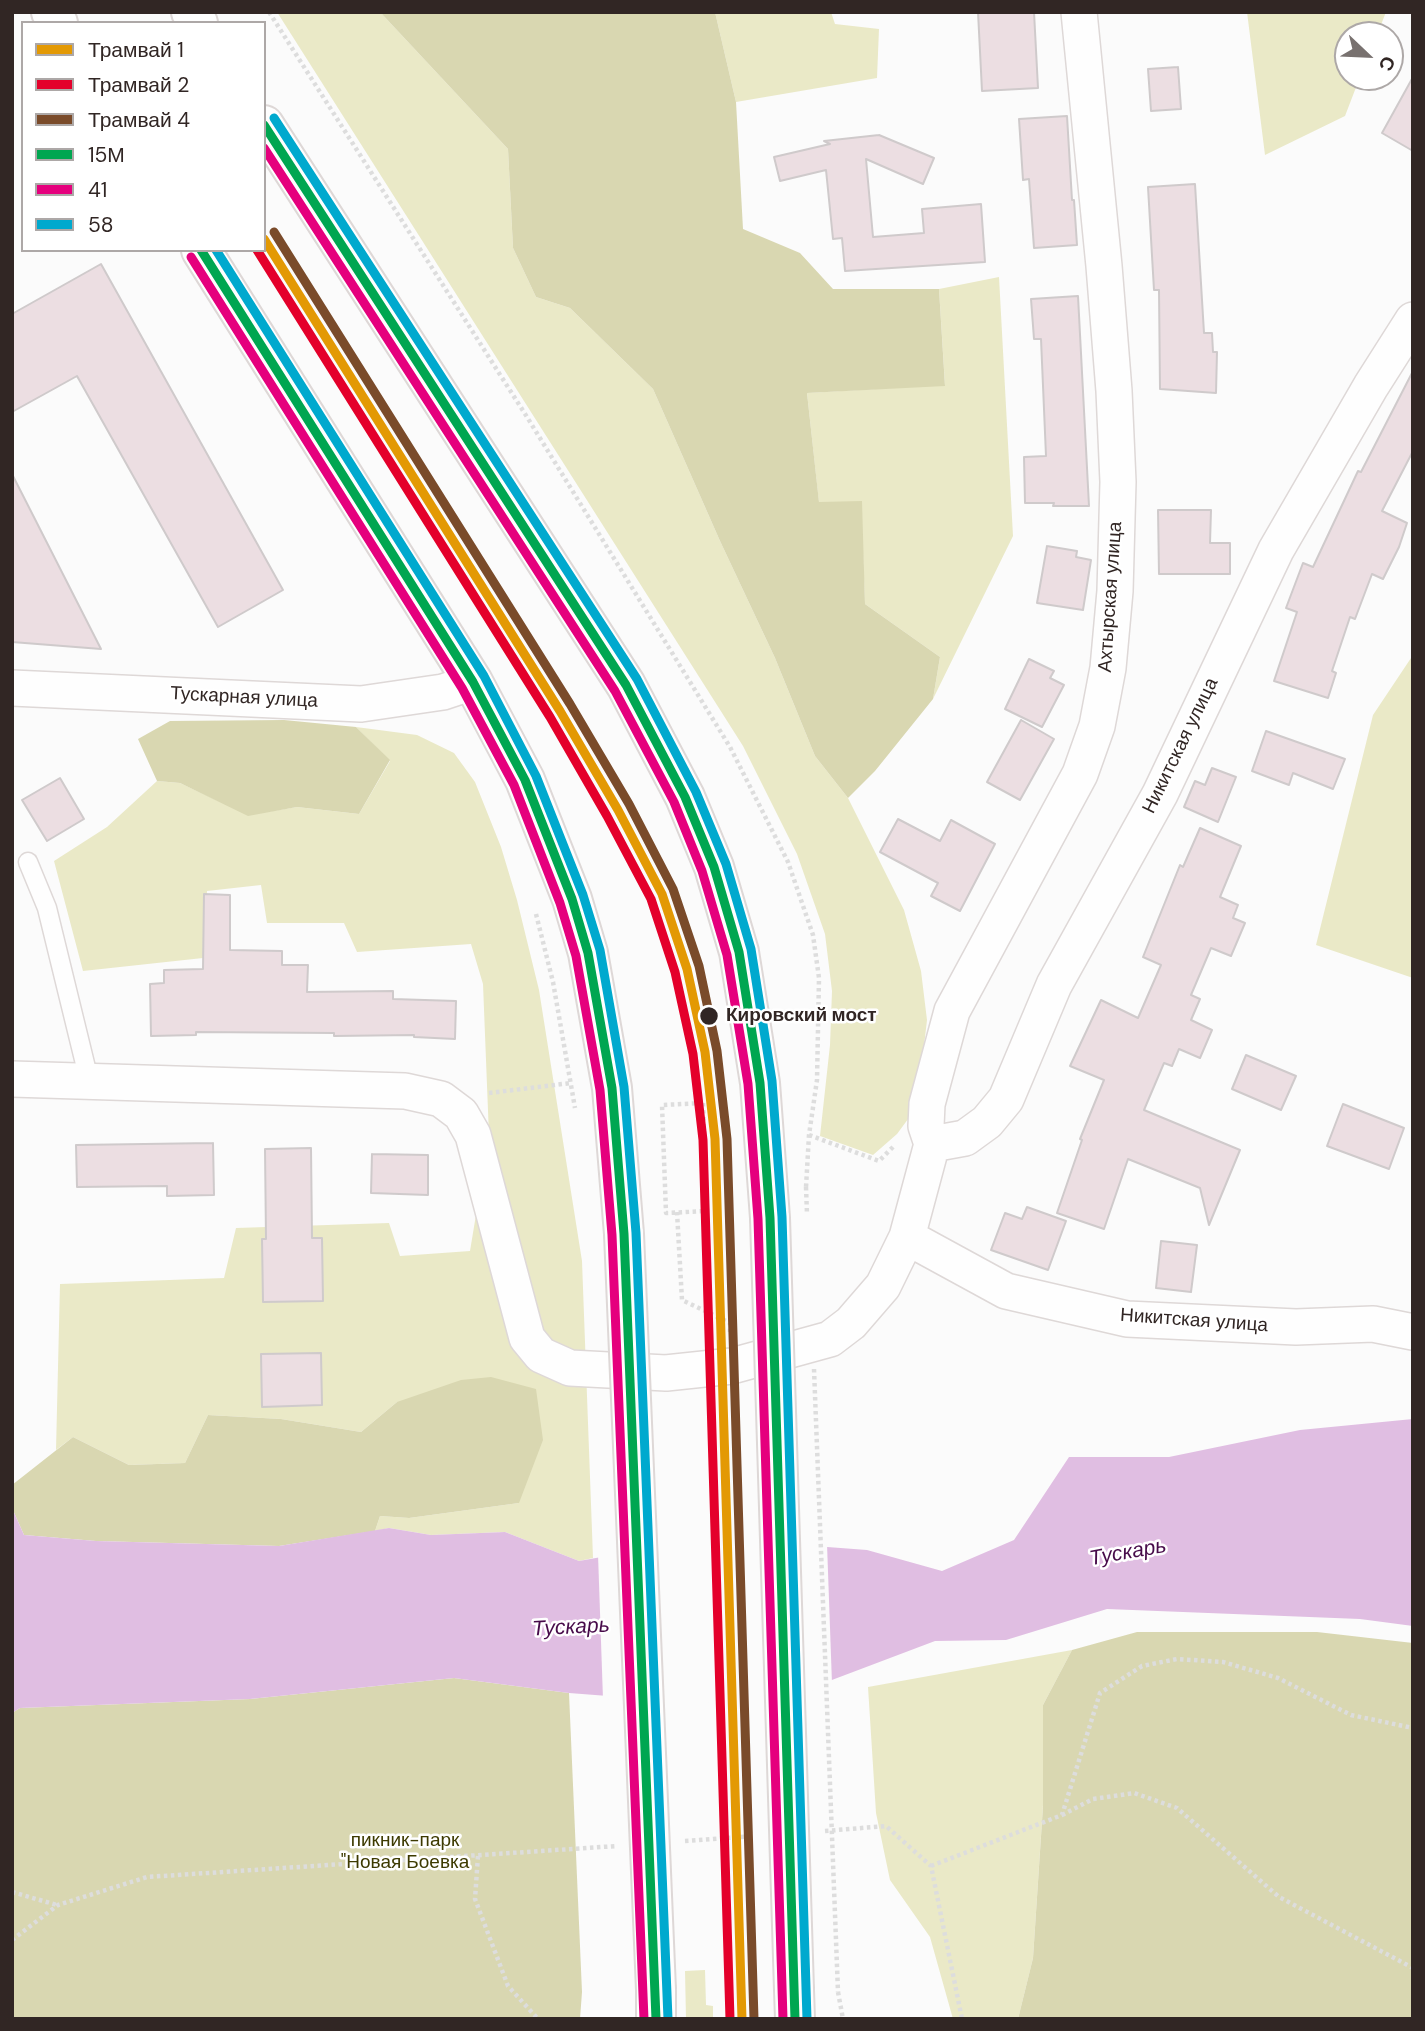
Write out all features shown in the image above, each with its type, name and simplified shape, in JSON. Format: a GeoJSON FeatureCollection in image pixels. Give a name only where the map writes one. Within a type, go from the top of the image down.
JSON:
{"type":"FeatureCollection","features":[{"type":"Feature","properties":{"kind":"main road"},"geometry":{"type":"LineString","coordinates":[[266,128],[626,685],[685,797],[714,867],[739,952],[760,1083],[770,1218],[795,2004]]}},
{"type":"Feature","properties":{"kind":"main road"},"geometry":{"type":"LineString","coordinates":[[202,252],[473,682],[525,780],[572,898],[588,953],[612,1088],[624,1234],[656,2004]]}},
{"type":"Feature","properties":{"kind":"street","name":"Ахтырская улица"},"geometry":{"type":"LineString","coordinates":[[932,1144],[926,1126],[927,1104],[952,1011],[1080,774],[1097,726],[1108,668],[1115,591],[1118,482],[1115,404],[1079,12]]}},
{"type":"Feature","properties":{"kind":"street","name":"Никитская улица"},"geometry":{"type":"LineString","coordinates":[[932,1144],[965,1138],[988,1122],[1006,1099],[1054,985],[1160,793],[1276,550],[1371,386],[1413,320]]}},
{"type":"Feature","properties":{"kind":"street","name":"Тускарная улица"},"geometry":{"type":"LineString","coordinates":[[12,688],[361,704],[443,692],[473,682]]}},
{"type":"Feature","properties":{"kind":"street"},"geometry":{"type":"LineString","coordinates":[[12,1079],[405,1091],[441,1099],[461,1114],[473,1135],[527,1338],[541,1355],[570,1368],[666,1373],[732,1366],[830,1339],[851,1323],[883,1286],[907,1237],[932,1144]]}},
{"type":"Feature","properties":{"kind":"street","name":"Никитская улица"},"geometry":{"type":"LineString","coordinates":[[907,1237],[1006,1291],[1128,1319],[1296,1327],[1373,1324],[1413,1332]]}},
{"type":"Feature","properties":{"kind":"lane"},"geometry":{"type":"LineString","coordinates":[[28,862],[47,908],[89,1080]]}},
{"type":"Feature","properties":{"kind":"path"},"geometry":{"type":"LineString","coordinates":[[441,1099],[571,1083]]}},
{"type":"Feature","properties":{"kind":"path"},"geometry":{"type":"LineString","coordinates":[[703,1103],[707,1211],[677,1212],[666,1213],[662,1105],[703,1103]]}},
{"type":"Feature","properties":{"kind":"path"},"geometry":{"type":"LineString","coordinates":[[809,1135],[879,1161],[897,1143]]}},
{"type":"Feature","properties":{"kind":"path"},"geometry":{"type":"LineString","coordinates":[[806,1187],[807,1214]]}},
{"type":"Feature","properties":{"kind":"path"},"geometry":{"type":"LineString","coordinates":[[677,1212],[682,1300],[730,1324]]}},
{"type":"Feature","properties":{"kind":"path"},"geometry":{"type":"LineString","coordinates":[[814,1367],[838,1992],[843,2019]]}},
{"type":"Feature","properties":{"kind":"path"},"geometry":{"type":"LineString","coordinates":[[1062,1815],[1100,1693],[1142,1665],[1177,1660],[1223,1662],[1278,1678],[1351,1715],[1413,1728]]}},
{"type":"Feature","properties":{"kind":"path"},"geometry":{"type":"LineString","coordinates":[[931,1866],[1062,1815],[1093,1799],[1134,1793],[1177,1808],[1279,1897],[1413,1968]]}},
{"type":"Feature","properties":{"kind":"path"},"geometry":{"type":"LineString","coordinates":[[818,1831],[886,1826],[931,1866],[962,2019]]}},
{"type":"Feature","properties":{"kind":"path"},"geometry":{"type":"LineString","coordinates":[[682,1841],[764,1835]]}},
{"type":"Feature","properties":{"kind":"path"},"geometry":{"type":"LineString","coordinates":[[12,1940],[58,1905],[147,1877],[627,1845]]}},
{"type":"Feature","properties":{"kind":"path"},"geometry":{"type":"LineString","coordinates":[[478,1856],[475,1899],[508,1986],[538,2019]]}},
{"type":"Feature","properties":{"kind":"path"},"geometry":{"type":"LineString","coordinates":[[12,1892],[58,1905]]}},
{"type":"Feature","properties":{"kind":"green space"},"geometry":{"type":"Polygon","coordinates":[[[277,12],[380,12],[508,149],[513,248],[536,297],[570,308],[653,389],[775,658],[815,756],[848,798],[904,910],[921,971],[927,1020],[922,1063],[914,1111],[897,1134],[873,1155],[820,1136],[830,1045],[832,991],[825,934],[797,854],[743,746],[277,12]]]}},
{"type":"Feature","properties":{"kind":"green space"},"geometry":{"type":"Polygon","coordinates":[[[380,12],[715,12],[736,102],[743,229],[800,253],[833,289],[939,289],[945,386],[807,393],[819,502],[862,501],[865,604],[940,657],[933,699],[875,771],[848,798],[815,756],[775,658],[653,389],[570,308],[536,297],[513,248],[508,149],[380,12]]]}},
{"type":"Feature","properties":{"kind":"green space"},"geometry":{"type":"Polygon","coordinates":[[[715,12],[831,12],[835,24],[879,29],[877,78],[736,102],[715,12]]]}},
{"type":"Feature","properties":{"kind":"green space"},"geometry":{"type":"Polygon","coordinates":[[[1247,12],[1386,12],[1382,21],[1334,21],[1334,91],[1355,91],[1345,116],[1265,155],[1247,12]]]}},
{"type":"Feature","properties":{"kind":"green space"},"geometry":{"type":"Polygon","coordinates":[[[999,277],[1013,536],[933,699],[940,657],[865,604],[861,502],[819,503],[807,393],[945,385],[939,289],[999,277]]]}},
{"type":"Feature","properties":{"kind":"green space"},"geometry":{"type":"Polygon","coordinates":[[[1413,655],[1413,978],[1316,945],[1373,715],[1413,655]]]}},
{"type":"Feature","properties":{"kind":"green space"},"geometry":{"type":"Polygon","coordinates":[[[284,720],[356,727],[390,760],[359,814],[297,807],[248,816],[180,783],[157,781],[138,739],[170,721],[284,720]]]}},
{"type":"Feature","properties":{"kind":"green space"},"geometry":{"type":"Polygon","coordinates":[[[356,727],[417,735],[454,753],[475,782],[501,847],[517,900],[539,990],[582,1261],[593,1558],[579,1561],[505,1532],[431,1535],[389,1528],[375,1531],[380,1516],[409,1518],[519,1503],[397,1402],[361,1432],[281,1419],[208,1415],[185,1463],[129,1465],[73,1437],[56,1450],[60,1284],[224,1278],[236,1228],[389,1223],[400,1256],[470,1251],[489,1136],[483,984],[471,944],[357,952],[344,923],[267,923],[261,885],[207,891],[203,958],[83,971],[54,861],[107,827],[157,781],[180,783],[248,815],[297,807],[359,814],[390,761],[356,727]]]}},
{"type":"Feature","properties":{"kind":"green space"},"geometry":{"type":"Polygon","coordinates":[[[491,1377],[536,1389],[543,1440],[519,1503],[409,1518],[380,1516],[375,1531],[279,1546],[96,1541],[24,1535],[12,1508],[12,1485],[73,1437],[129,1465],[185,1463],[208,1415],[281,1419],[361,1432],[397,1402],[461,1380],[491,1377]]]}},
{"type":"Feature","properties":{"kind":"green space"},"geometry":{"type":"Polygon","coordinates":[[[1137,1632],[1317,1632],[1413,1643],[1413,2019],[1018,2019],[1033,1958],[1043,1806],[1043,1705],[1072,1650],[1137,1632]]]}},
{"type":"Feature","properties":{"kind":"green space"},"geometry":{"type":"Polygon","coordinates":[[[1072,1650],[1043,1705],[1043,1805],[1033,1958],[1018,2019],[953,2019],[930,1937],[890,1880],[876,1813],[868,1687],[1072,1650]]]}},
{"type":"Feature","properties":{"kind":"green space","name":"пикник-парк \"Новая Боевка"},"geometry":{"type":"Polygon","coordinates":[[[454,1678],[569,1693],[582,1992],[580,2019],[12,2019],[12,1713],[20,1708],[250,1699],[454,1678]]]}},
{"type":"Feature","properties":{"kind":"green space"},"geometry":{"type":"Polygon","coordinates":[[[705,1970],[706,2005],[713,2006],[713,2019],[686,2019],[685,1971],[705,1970]]]}},
{"type":"Feature","properties":{"kind":"water","name":"Тускарь"},"geometry":{"type":"Polygon","coordinates":[[[1413,1419],[1413,1626],[1360,1619],[1107,1609],[1006,1640],[935,1641],[816,1686],[686,1702],[569,1693],[454,1678],[250,1699],[20,1708],[12,1713],[12,1508],[24,1535],[96,1541],[279,1546],[389,1528],[431,1535],[505,1532],[579,1561],[708,1538],[867,1550],[942,1571],[1014,1540],[1069,1457],[1169,1457],[1300,1430],[1413,1419]]]}},
{"type":"Feature","properties":{"kind":"pier"},"geometry":{"type":"Polygon","coordinates":[[[708,1534],[827,1544],[832,1684],[816,1690],[686,1705],[603,1699],[598,1554],[708,1534]]]}},
{"type":"Feature","properties":{"kind":"building"},"geometry":{"type":"Polygon","coordinates":[[[978,12],[1034,12],[1038,88],[982,91],[978,12]]]}},
{"type":"Feature","properties":{"kind":"building"},"geometry":{"type":"Polygon","coordinates":[[[1178,67],[1181,109],[1151,111],[1148,69],[1178,67]]]}},
{"type":"Feature","properties":{"kind":"building"},"geometry":{"type":"Polygon","coordinates":[[[1413,77],[1413,151],[1382,133],[1413,77]]]}},
{"type":"Feature","properties":{"kind":"building"},"geometry":{"type":"Polygon","coordinates":[[[1067,116],[1077,245],[1034,248],[1029,179],[1023,180],[1019,119],[1067,116]]]}},
{"type":"Feature","properties":{"kind":"building"},"geometry":{"type":"Polygon","coordinates":[[[879,135],[934,158],[923,184],[866,159],[873,237],[924,233],[922,209],[981,204],[985,262],[845,271],[842,238],[833,239],[826,170],[780,181],[774,157],[830,144],[824,141],[879,135]]]}},
{"type":"Feature","properties":{"kind":"building"},"geometry":{"type":"Polygon","coordinates":[[[1195,184],[1204,333],[1212,333],[1213,352],[1217,352],[1216,393],[1160,389],[1159,290],[1154,290],[1148,187],[1195,184]]]}},
{"type":"Feature","properties":{"kind":"building"},"geometry":{"type":"Polygon","coordinates":[[[101,264],[283,590],[218,627],[77,376],[12,412],[12,314],[101,264]]]}},
{"type":"Feature","properties":{"kind":"building"},"geometry":{"type":"Polygon","coordinates":[[[1078,296],[1089,506],[1025,503],[1024,457],[1046,456],[1041,339],[1034,339],[1031,299],[1078,296]]]}},
{"type":"Feature","properties":{"kind":"building"},"geometry":{"type":"Polygon","coordinates":[[[1413,371],[1413,451],[1382,511],[1407,523],[1399,547],[1383,579],[1372,574],[1355,619],[1350,617],[1332,671],[1336,673],[1328,698],[1274,681],[1297,612],[1286,608],[1303,563],[1313,567],[1358,471],[1361,472],[1413,371]]]}},
{"type":"Feature","properties":{"kind":"building"},"geometry":{"type":"Polygon","coordinates":[[[12,474],[101,649],[12,642],[12,474]]]}},
{"type":"Feature","properties":{"kind":"building"},"geometry":{"type":"Polygon","coordinates":[[[1158,510],[1211,510],[1210,543],[1230,543],[1230,574],[1159,574],[1158,510]]]}},
{"type":"Feature","properties":{"kind":"building"},"geometry":{"type":"Polygon","coordinates":[[[1047,546],[1077,551],[1076,557],[1091,560],[1083,610],[1037,603],[1047,546]]]}},
{"type":"Feature","properties":{"kind":"building"},"geometry":{"type":"Polygon","coordinates":[[[1029,659],[1054,671],[1050,678],[1064,685],[1042,727],[1005,709],[1029,659]]]}},
{"type":"Feature","properties":{"kind":"building"},"geometry":{"type":"Polygon","coordinates":[[[1021,720],[1054,739],[1020,800],[987,782],[1021,720]]]}},
{"type":"Feature","properties":{"kind":"building"},"geometry":{"type":"Polygon","coordinates":[[[1266,731],[1345,759],[1333,789],[1293,773],[1289,785],[1252,771],[1266,731]]]}},
{"type":"Feature","properties":{"kind":"building"},"geometry":{"type":"Polygon","coordinates":[[[1212,768],[1236,777],[1218,822],[1184,807],[1195,781],[1205,785],[1212,768]]]}},
{"type":"Feature","properties":{"kind":"building"},"geometry":{"type":"Polygon","coordinates":[[[60,778],[84,819],[47,841],[22,800],[60,778]]]}},
{"type":"Feature","properties":{"kind":"building"},"geometry":{"type":"Polygon","coordinates":[[[898,819],[940,841],[951,820],[995,844],[960,911],[931,896],[938,883],[880,852],[898,819]]]}},
{"type":"Feature","properties":{"kind":"building"},"geometry":{"type":"Polygon","coordinates":[[[1200,828],[1241,846],[1220,897],[1238,905],[1233,918],[1245,923],[1231,956],[1211,948],[1191,995],[1200,999],[1191,1020],[1212,1030],[1200,1058],[1179,1049],[1172,1066],[1164,1063],[1144,1110],[1240,1150],[1209,1225],[1200,1188],[1128,1159],[1104,1229],[1057,1213],[1082,1140],[1080,1139],[1104,1080],[1070,1066],[1101,1000],[1138,1018],[1161,965],[1143,957],[1180,865],[1183,867],[1200,828]]]}},
{"type":"Feature","properties":{"kind":"building"},"geometry":{"type":"Polygon","coordinates":[[[204,894],[230,895],[230,950],[282,951],[282,965],[308,965],[307,992],[393,991],[393,999],[456,1001],[455,1039],[414,1035],[334,1036],[334,1033],[196,1032],[196,1035],[151,1036],[150,984],[164,983],[164,970],[203,969],[204,894]]]}},
{"type":"Feature","properties":{"kind":"building"},"geometry":{"type":"Polygon","coordinates":[[[1246,1055],[1296,1076],[1281,1110],[1232,1089],[1246,1055]]]}},
{"type":"Feature","properties":{"kind":"building"},"geometry":{"type":"Polygon","coordinates":[[[1343,1104],[1404,1128],[1389,1169],[1327,1146],[1343,1104]]]}},
{"type":"Feature","properties":{"kind":"building"},"geometry":{"type":"Polygon","coordinates":[[[213,1143],[214,1195],[167,1196],[167,1186],[77,1187],[76,1145],[213,1143]]]}},
{"type":"Feature","properties":{"kind":"building"},"geometry":{"type":"Polygon","coordinates":[[[311,1148],[312,1238],[322,1238],[323,1301],[263,1302],[262,1239],[266,1239],[265,1149],[311,1148]]]}},
{"type":"Feature","properties":{"kind":"building"},"geometry":{"type":"Polygon","coordinates":[[[372,1154],[428,1155],[428,1195],[371,1193],[372,1154]]]}},
{"type":"Feature","properties":{"kind":"building"},"geometry":{"type":"Polygon","coordinates":[[[1027,1207],[1066,1221],[1048,1270],[991,1250],[1005,1213],[1022,1219],[1027,1207]]]}},
{"type":"Feature","properties":{"kind":"building"},"geometry":{"type":"Polygon","coordinates":[[[1161,1241],[1197,1245],[1191,1292],[1156,1288],[1161,1241]]]}},
{"type":"Feature","properties":{"kind":"building"},"geometry":{"type":"Polygon","coordinates":[[[321,1353],[322,1405],[262,1407],[261,1354],[321,1353]]]}},
{"type":"Feature","properties":{"kind":"tram line","name":"4"},"geometry":{"type":"LineString","coordinates":[[274,232],[570,704],[629,804],[673,889],[699,966],[717,1051],[727,1139],[754,2019]]}},
{"type":"Feature","properties":{"kind":"tram line","name":"1"},"geometry":{"type":"LineString","coordinates":[[266,242],[560,711],[618,810],[662,894],[687,969],[705,1052],[715,1139],[742,2019]]}},
{"type":"Feature","properties":{"kind":"tram line","name":"2"},"geometry":{"type":"LineString","coordinates":[[258,252],[550,717],[651,899],[675,972],[693,1054],[703,1140],[730,2019]]}},
{"type":"Feature","properties":{"kind":"transit line","name":"58"},"geometry":{"type":"LineString","coordinates":[[274,118],[637,679],[696,792],[726,864],[751,949],[772,1081],[782,1217],[807,2019]]}},
{"type":"Feature","properties":{"kind":"transit line","name":"15М"},"geometry":{"type":"LineString","coordinates":[[266,128],[626,685],[685,797],[714,867],[739,952],[760,1083],[770,1218],[795,2019]]}},
{"type":"Feature","properties":{"kind":"transit line","name":"41"},"geometry":{"type":"LineString","coordinates":[[266,151],[615,691],[674,802],[702,871],[727,955],[748,1084],[758,1219],[783,2019]]}},
{"type":"Feature","properties":{"kind":"transit line","name":"15М"},"geometry":{"type":"LineString","coordinates":[[202,252],[473,682],[525,780],[572,899],[588,953],[612,1088],[624,1234],[656,2019]]}},
{"type":"Feature","properties":{"kind":"transit line","name":"58"},"geometry":{"type":"LineString","coordinates":[[217,252],[484,676],[536,776],[583,895],[600,950],[624,1087],[636,1233],[668,2019]]}},
{"type":"Feature","properties":{"kind":"transit line","name":"41"},"geometry":{"type":"LineString","coordinates":[[191,257],[462,688],[514,785],[560,903],[576,956],[600,1090],[612,1235],[644,2019]]}},
{"type":"Feature","properties":{"kind":"place","name":"Кировский мост"},"geometry":{"type":"Point","coordinates":[709,1016]}}]}
